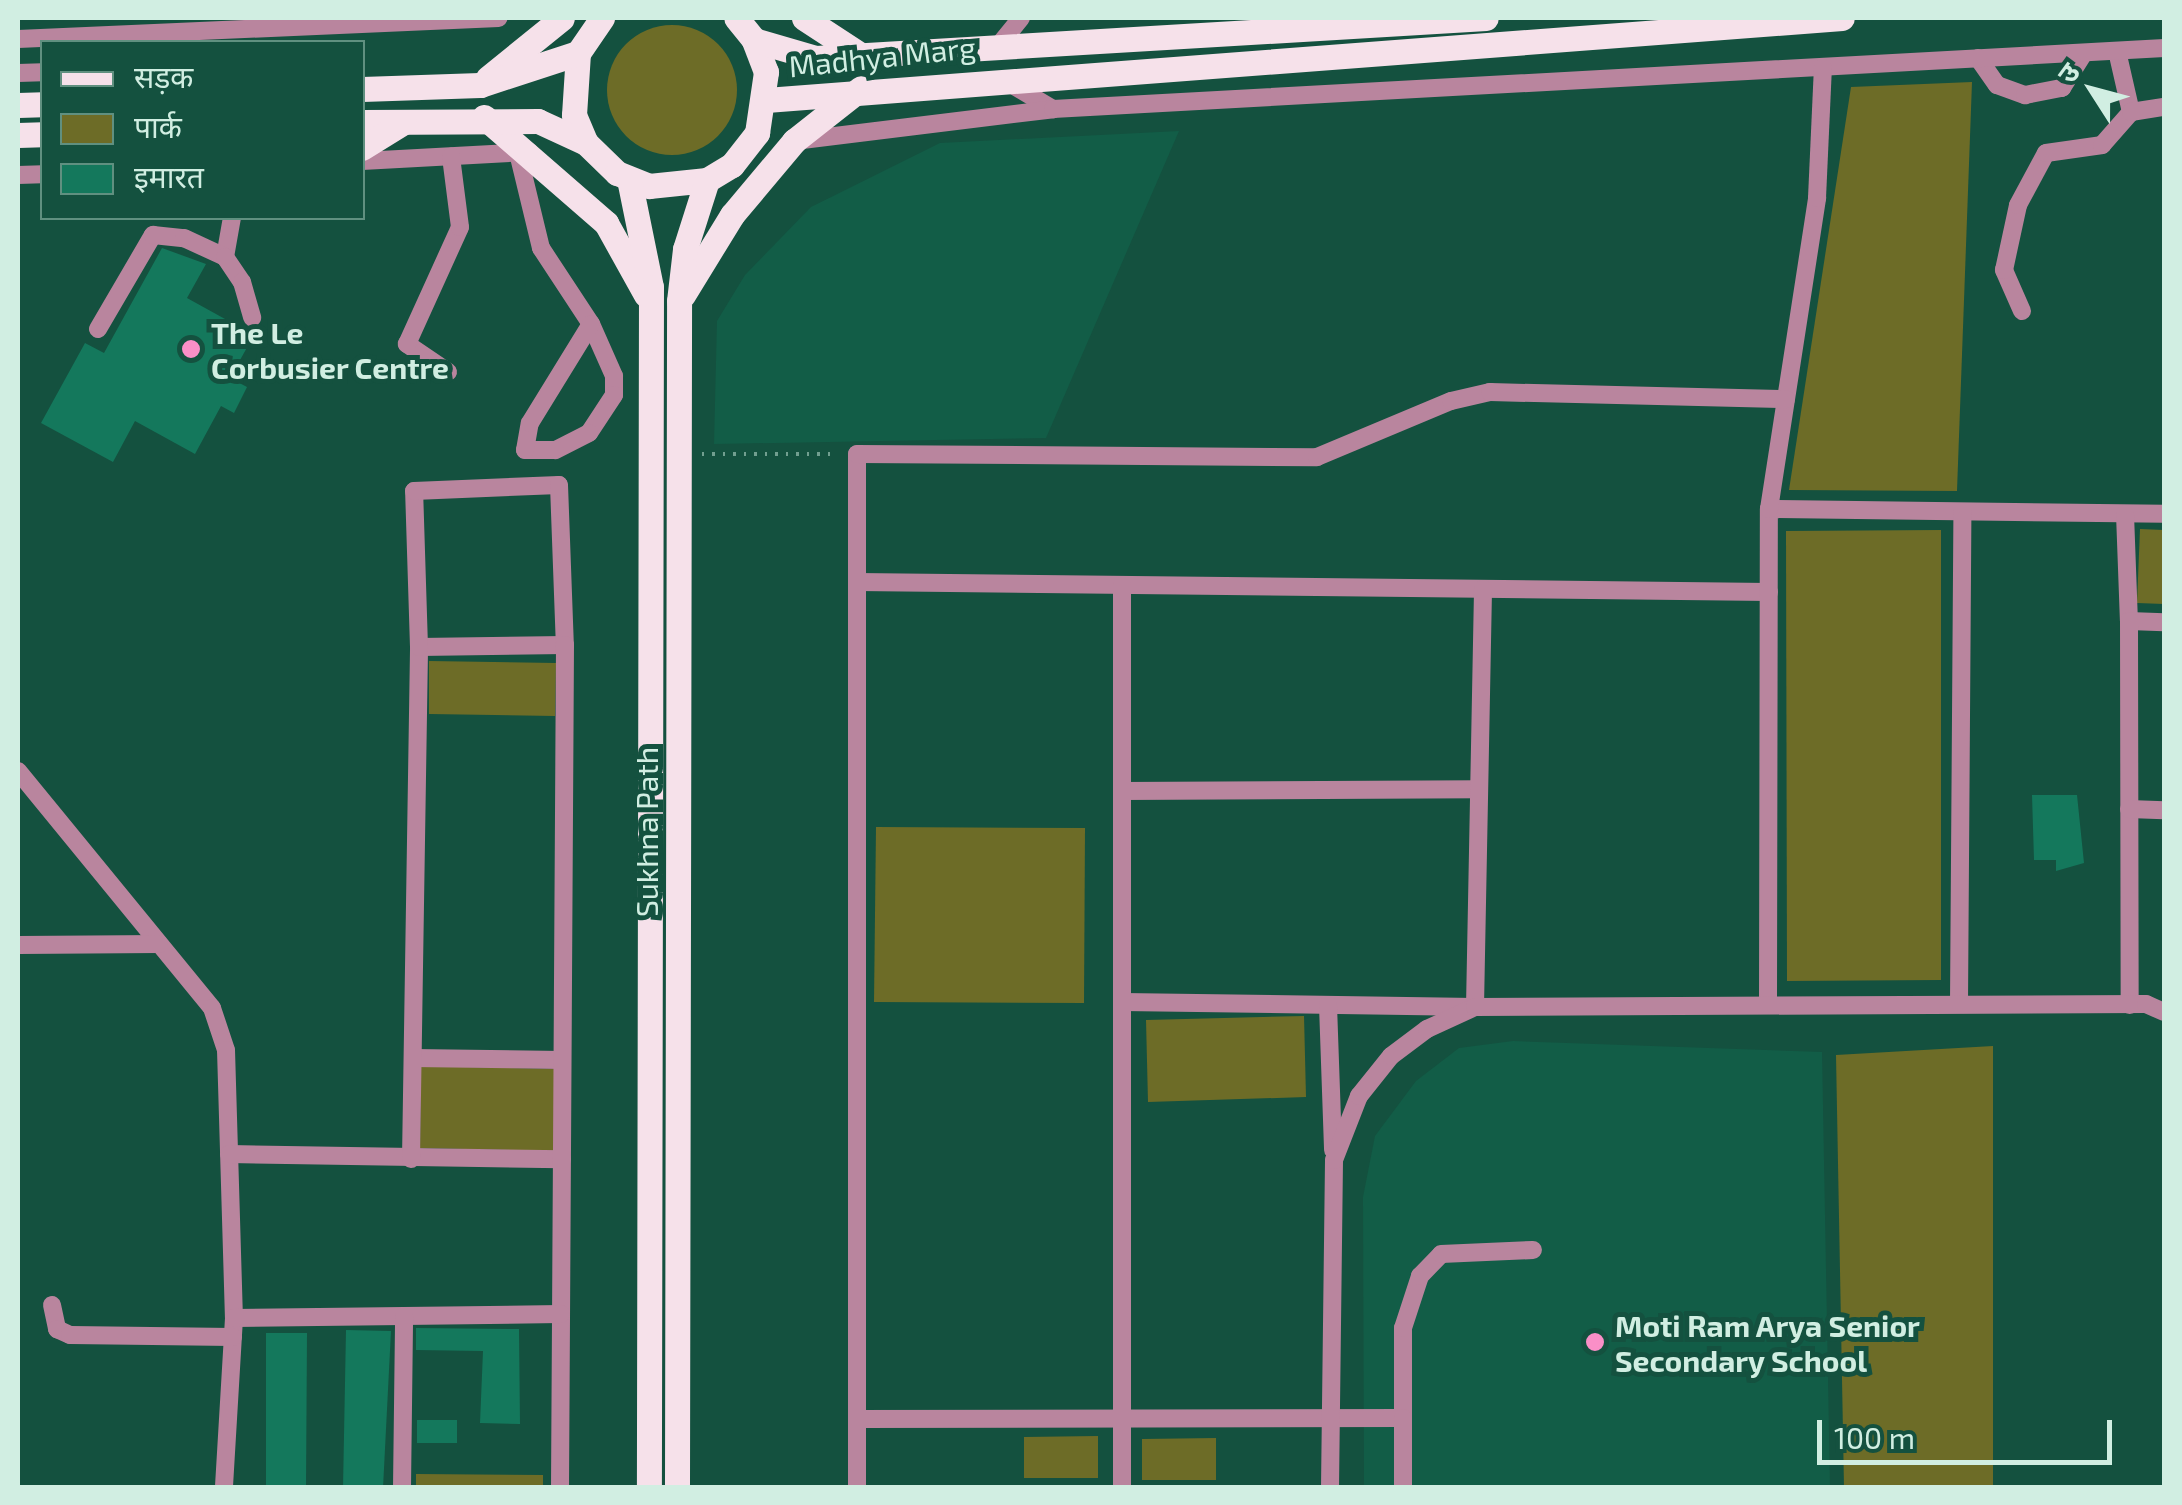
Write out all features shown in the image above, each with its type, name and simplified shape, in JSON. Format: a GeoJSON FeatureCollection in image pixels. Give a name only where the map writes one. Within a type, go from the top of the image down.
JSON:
{"type":"FeatureCollection","features":[{"type":"Feature","properties":{"kind":"main road"},"geometry":{"type":"LineString","coordinates":[[480,84],[562,18]]}},
{"type":"Feature","properties":{"kind":"main road"},"geometry":{"type":"LineString","coordinates":[[586,143],[572,106],[578,53],[602,18]]}},
{"type":"Feature","properties":{"kind":"main road"},"geometry":{"type":"LineString","coordinates":[[365,122],[484,117],[538,121],[586,143],[629,180],[649,186],[707,180],[744,152],[766,100],[754,40],[736,18]]}},
{"type":"Feature","properties":{"kind":"main road"},"geometry":{"type":"LineString","coordinates":[[804,18],[862,56]]}},
{"type":"Feature","properties":{"kind":"main road","name":"Madhya Marg"},"geometry":{"type":"LineString","coordinates":[[754,40],[816,58],[1486,18]]}},
{"type":"Feature","properties":{"kind":"main road","name":"Madhya Marg"},"geometry":{"type":"LineString","coordinates":[[766,100],[1000,77],[1842,18]]}},
{"type":"Feature","properties":{"kind":"main road"},"geometry":{"type":"LineString","coordinates":[[365,90],[480,84],[578,53]]}},
{"type":"Feature","properties":{"kind":"main road"},"geometry":{"type":"LineString","coordinates":[[679,302],[732,216],[794,141],[861,88]]}},
{"type":"Feature","properties":{"kind":"main road"},"geometry":{"type":"LineString","coordinates":[[484,117],[606,223],[650,304]]}},
{"type":"Feature","properties":{"kind":"main road"},"geometry":{"type":"LineString","coordinates":[[365,146],[408,120]]}},
{"type":"Feature","properties":{"kind":"main road","name":"Sukhna Path"},"geometry":{"type":"LineString","coordinates":[[629,180],[650,304],[648,1488]]}},
{"type":"Feature","properties":{"kind":"main road","name":"Sukhna Path"},"geometry":{"type":"LineString","coordinates":[[677,1488],[679,302],[685,249],[707,180]]}},
{"type":"Feature","properties":{"kind":"street"},"geometry":{"type":"LineString","coordinates":[[18,38],[268,36],[499,18]]}},
{"type":"Feature","properties":{"kind":"street"},"geometry":{"type":"LineString","coordinates":[[995,50],[1021,18]]}},
{"type":"Feature","properties":{"kind":"street"},"geometry":{"type":"LineString","coordinates":[[794,141],[1052,109],[2164,48]]}},
{"type":"Feature","properties":{"kind":"street"},"geometry":{"type":"LineString","coordinates":[[2117,51],[2131,112]]}},
{"type":"Feature","properties":{"kind":"street"},"geometry":{"type":"LineString","coordinates":[[1978,58],[1997,85],[2026,95],[2062,88],[2084,54]]}},
{"type":"Feature","properties":{"kind":"street"},"geometry":{"type":"LineString","coordinates":[[1768,1002],[1768,509],[1817,198],[1823,68]]}},
{"type":"Feature","properties":{"kind":"street"},"geometry":{"type":"LineString","coordinates":[[1000,77],[1052,109]]}},
{"type":"Feature","properties":{"kind":"street"},"geometry":{"type":"LineString","coordinates":[[2022,311],[2004,270],[2018,205],[2046,154],[2102,145],[2131,112],[2164,107]]}},
{"type":"Feature","properties":{"kind":"street"},"geometry":{"type":"LineString","coordinates":[[365,161],[524,152],[541,248],[591,324],[614,376],[603,419],[572,444],[525,450],[530,423],[591,324]]}},
{"type":"Feature","properties":{"kind":"street"},"geometry":{"type":"LineString","coordinates":[[448,372],[407,344],[460,227],[451,157]]}},
{"type":"Feature","properties":{"kind":"street"},"geometry":{"type":"LineString","coordinates":[[224,257],[232,220]]}},
{"type":"Feature","properties":{"kind":"street"},"geometry":{"type":"LineString","coordinates":[[98,330],[154,226],[224,257],[242,282],[252,318]]}},
{"type":"Feature","properties":{"kind":"street"},"geometry":{"type":"LineString","coordinates":[[857,1488],[857,454],[1316,457],[1451,401],[1490,392],[1786,399]]}},
{"type":"Feature","properties":{"kind":"street"},"geometry":{"type":"LineString","coordinates":[[411,1159],[419,647],[414,492],[559,485],[564,646],[560,1488]]}},
{"type":"Feature","properties":{"kind":"street"},"geometry":{"type":"LineString","coordinates":[[1768,509],[2164,514]]}},
{"type":"Feature","properties":{"kind":"street"},"geometry":{"type":"LineString","coordinates":[[1959,1004],[1962,512]]}},
{"type":"Feature","properties":{"kind":"street"},"geometry":{"type":"LineString","coordinates":[[2125,514],[2130,809],[2147,1004]]}},
{"type":"Feature","properties":{"kind":"street"},"geometry":{"type":"LineString","coordinates":[[858,582],[1768,592]]}},
{"type":"Feature","properties":{"kind":"street"},"geometry":{"type":"LineString","coordinates":[[1122,585],[1122,1488]]}},
{"type":"Feature","properties":{"kind":"street"},"geometry":{"type":"LineString","coordinates":[[1475,1007],[1483,588]]}},
{"type":"Feature","properties":{"kind":"street"},"geometry":{"type":"LineString","coordinates":[[2129,621],[2164,622]]}},
{"type":"Feature","properties":{"kind":"street"},"geometry":{"type":"LineString","coordinates":[[419,647],[564,646]]}},
{"type":"Feature","properties":{"kind":"street"},"geometry":{"type":"LineString","coordinates":[[18,771],[212,1008],[222,1036],[233,1327],[224,1488]]}},
{"type":"Feature","properties":{"kind":"street"},"geometry":{"type":"LineString","coordinates":[[1122,791],[1480,789]]}},
{"type":"Feature","properties":{"kind":"street"},"geometry":{"type":"LineString","coordinates":[[2130,809],[2164,810]]}},
{"type":"Feature","properties":{"kind":"street"},"geometry":{"type":"LineString","coordinates":[[18,945],[159,944]]}},
{"type":"Feature","properties":{"kind":"street"},"geometry":{"type":"LineString","coordinates":[[1122,1002],[1475,1007],[1768,1002],[2147,1004],[2164,1012]]}},
{"type":"Feature","properties":{"kind":"street"},"geometry":{"type":"LineString","coordinates":[[1328,1005],[1334,1160],[1330,1488]]}},
{"type":"Feature","properties":{"kind":"street"},"geometry":{"type":"LineString","coordinates":[[1334,1160],[1359,1096],[1391,1056],[1475,1007]]}},
{"type":"Feature","properties":{"kind":"street"},"geometry":{"type":"LineString","coordinates":[[412,1058],[562,1060]]}},
{"type":"Feature","properties":{"kind":"street"},"geometry":{"type":"LineString","coordinates":[[229,1154],[562,1158]]}},
{"type":"Feature","properties":{"kind":"street"},"geometry":{"type":"LineString","coordinates":[[1403,1488],[1403,1328],[1420,1276],[1441,1254],[1534,1250]]}},
{"type":"Feature","properties":{"kind":"street"},"geometry":{"type":"LineString","coordinates":[[52,1305],[57,1329],[70,1335],[404,1316],[560,1314]]}},
{"type":"Feature","properties":{"kind":"street"},"geometry":{"type":"LineString","coordinates":[[402,1488],[404,1316]]}},
{"type":"Feature","properties":{"kind":"street"},"geometry":{"type":"LineString","coordinates":[[857,1419],[1403,1418]]}},
{"type":"Feature","properties":{"kind":"path"},"geometry":{"type":"LineString","coordinates":[[679,454],[857,454]]}},
{"type":"Feature","properties":{"kind":"shaded area"},"geometry":{"type":"Polygon","coordinates":[[[1179,131],[1046,438],[714,444],[717,321],[745,275],[811,207],[940,143],[1179,131]]]}},
{"type":"Feature","properties":{"kind":"shaded area","name":"Moti Ram Arya Senior Secondary School"},"geometry":{"type":"Polygon","coordinates":[[[1513,1041],[1822,1052],[1830,1487],[1364,1488],[1363,1197],[1375,1136],[1416,1081],[1459,1048],[1513,1041]]]}},
{"type":"Feature","properties":{"kind":"green space"},"geometry":{"type":"Polygon","coordinates":[[[672,25],[697,30],[718,44],[732,65],[737,90],[732,115],[718,136],[697,150],[672,155],[647,150],[626,136],[612,115],[607,90],[612,65],[626,44],[647,30],[672,25]]]}},
{"type":"Feature","properties":{"kind":"green space"},"geometry":{"type":"Polygon","coordinates":[[[1972,82],[1957,491],[1789,490],[1851,87],[1972,82]]]}},
{"type":"Feature","properties":{"kind":"green space"},"geometry":{"type":"Polygon","coordinates":[[[2140,529],[2164,530],[2164,604],[2137,603],[2140,529]]]}},
{"type":"Feature","properties":{"kind":"green space"},"geometry":{"type":"Polygon","coordinates":[[[1941,530],[1941,980],[1787,981],[1786,531],[1941,530]]]}},
{"type":"Feature","properties":{"kind":"green space"},"geometry":{"type":"Polygon","coordinates":[[[429,661],[556,663],[555,716],[429,714],[429,661]]]}},
{"type":"Feature","properties":{"kind":"green space"},"geometry":{"type":"Polygon","coordinates":[[[876,827],[1085,828],[1084,1003],[874,1002],[876,827]]]}},
{"type":"Feature","properties":{"kind":"green space"},"geometry":{"type":"Polygon","coordinates":[[[1304,1016],[1306,1097],[1148,1102],[1146,1020],[1304,1016]]]}},
{"type":"Feature","properties":{"kind":"green space"},"geometry":{"type":"Polygon","coordinates":[[[1993,1046],[1993,1487],[1844,1487],[1836,1055],[1993,1046]]]}},
{"type":"Feature","properties":{"kind":"green space"},"geometry":{"type":"Polygon","coordinates":[[[421,1066],[556,1069],[554,1151],[420,1148],[421,1066]]]}},
{"type":"Feature","properties":{"kind":"green space"},"geometry":{"type":"Polygon","coordinates":[[[1098,1436],[1098,1478],[1024,1478],[1024,1437],[1098,1436]]]}},
{"type":"Feature","properties":{"kind":"green space"},"geometry":{"type":"Polygon","coordinates":[[[1216,1438],[1216,1480],[1142,1480],[1142,1439],[1216,1438]]]}},
{"type":"Feature","properties":{"kind":"green space"},"geometry":{"type":"Polygon","coordinates":[[[416,1474],[543,1475],[543,1487],[416,1487],[416,1474]]]}},
{"type":"Feature","properties":{"kind":"building","name":"The Le Corbusier Centre"},"geometry":{"type":"Polygon","coordinates":[[[162,248],[206,264],[187,298],[254,335],[230,378],[247,387],[234,413],[221,406],[195,454],[135,421],[113,462],[41,423],[85,343],[104,353],[162,248]]]}},
{"type":"Feature","properties":{"kind":"building"},"geometry":{"type":"Polygon","coordinates":[[[2032,795],[2077,795],[2084,863],[2056,871],[2056,860],[2034,860],[2032,795]]]}},
{"type":"Feature","properties":{"kind":"building"},"geometry":{"type":"Polygon","coordinates":[[[416,1328],[519,1329],[520,1424],[480,1423],[483,1351],[416,1350],[416,1328]]]}},
{"type":"Feature","properties":{"kind":"building"},"geometry":{"type":"Polygon","coordinates":[[[346,1330],[391,1331],[383,1488],[343,1488],[346,1330]]]}},
{"type":"Feature","properties":{"kind":"building"},"geometry":{"type":"Polygon","coordinates":[[[266,1333],[307,1333],[306,1488],[266,1488],[266,1333]]]}},
{"type":"Feature","properties":{"kind":"building"},"geometry":{"type":"Polygon","coordinates":[[[417,1420],[457,1420],[457,1443],[417,1443],[417,1420]]]}},
{"type":"Feature","properties":{"kind":"place","name":"The Le Corbusier Centre"},"geometry":{"type":"Point","coordinates":[191,349]}},
{"type":"Feature","properties":{"kind":"place","name":"Moti Ram Arya Senior Secondary School"},"geometry":{"type":"Point","coordinates":[1595,1342]}}]}
